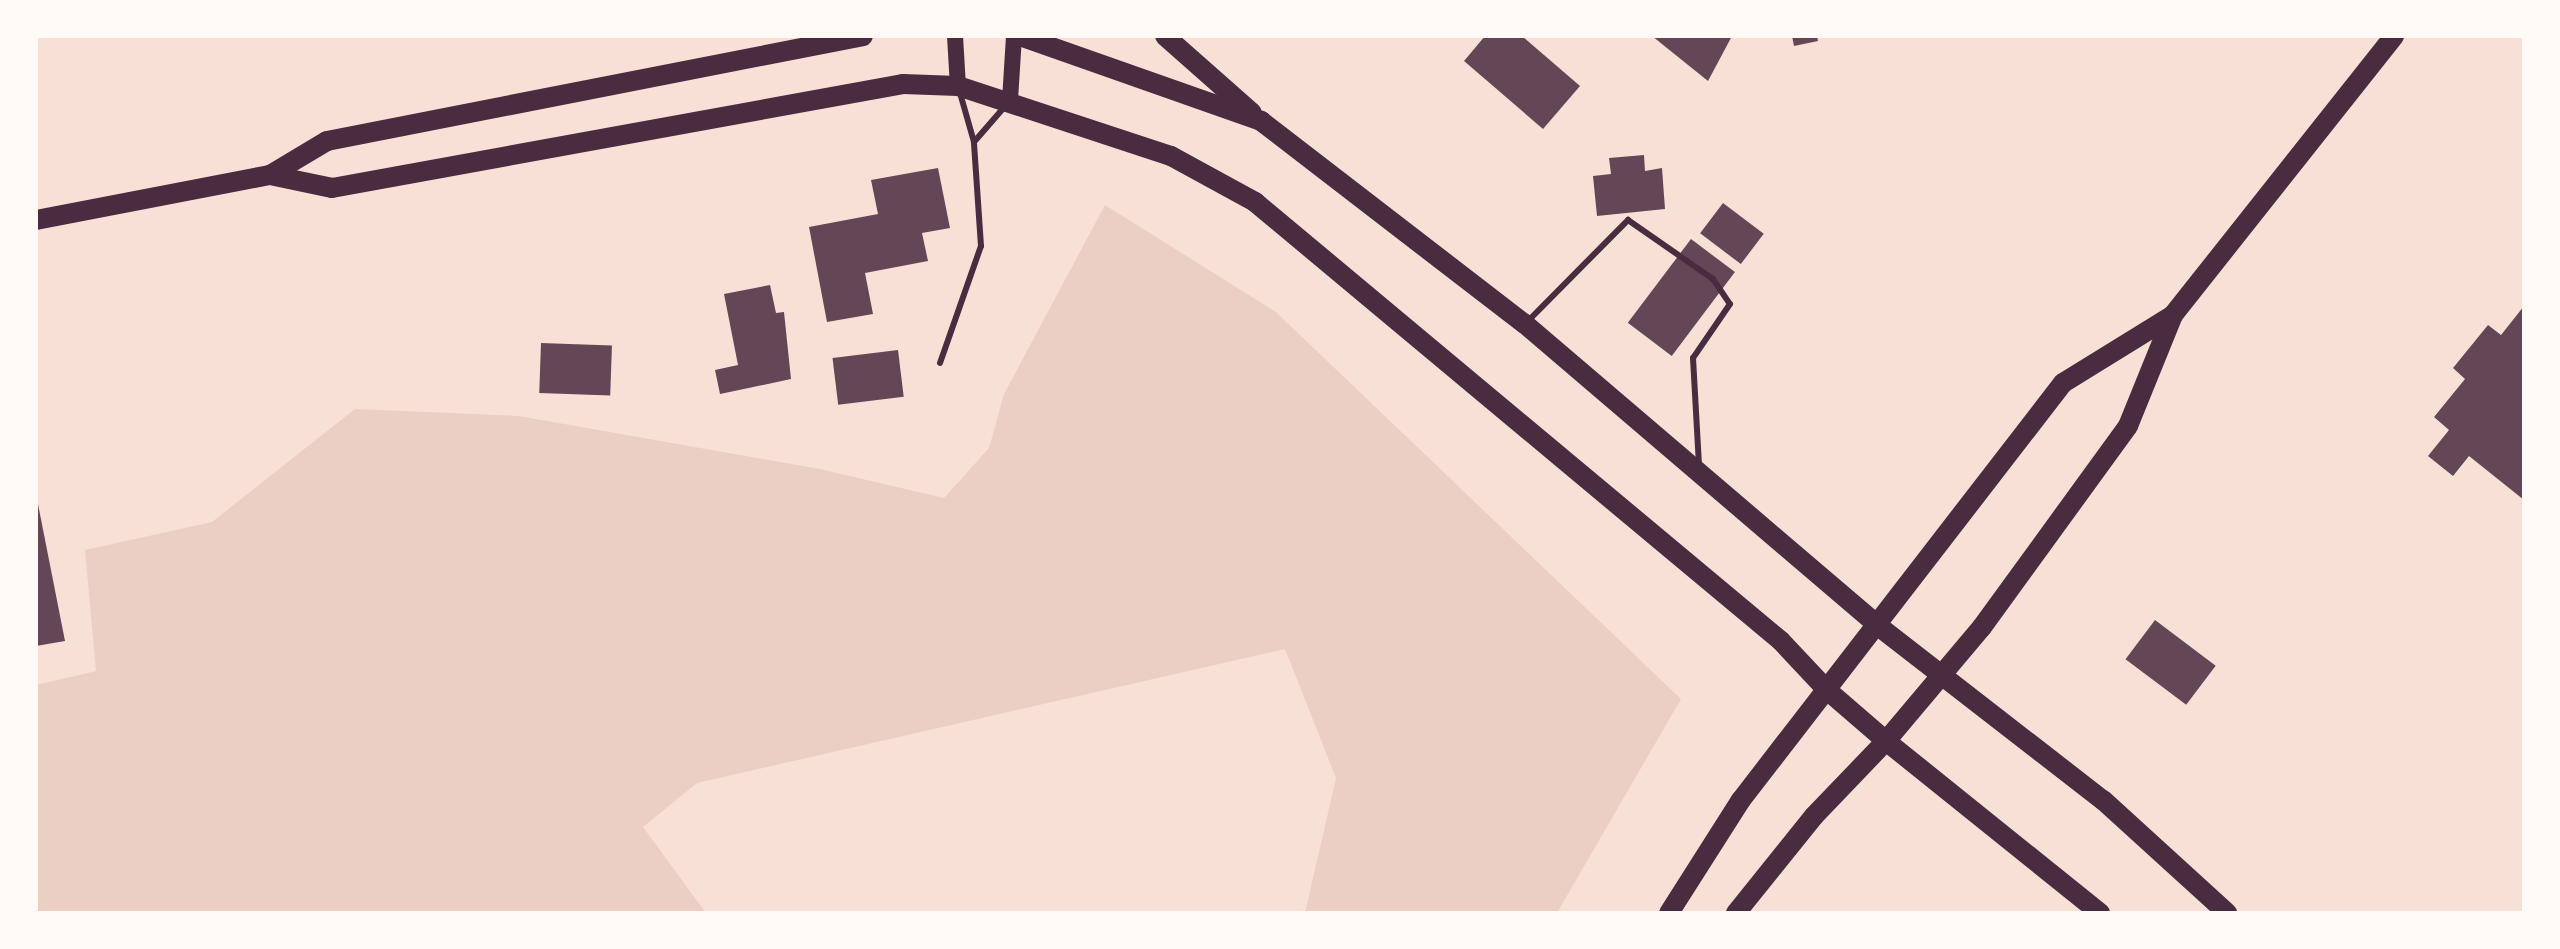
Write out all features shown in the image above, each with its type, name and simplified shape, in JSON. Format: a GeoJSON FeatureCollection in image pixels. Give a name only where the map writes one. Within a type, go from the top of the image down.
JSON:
{"type":"FeatureCollection","features":[{"type":"Feature","properties":{"kind":"main road"},"geometry":{"type":"LineString","coordinates":[[36,220],[270,175],[327,141],[863,36]]}},
{"type":"Feature","properties":{"kind":"main road"},"geometry":{"type":"LineString","coordinates":[[955,36],[958,86]]}},
{"type":"Feature","properties":{"kind":"main road"},"geometry":{"type":"LineString","coordinates":[[1010,100],[1017,36],[1261,121]]}},
{"type":"Feature","properties":{"kind":"main road"},"geometry":{"type":"LineString","coordinates":[[1165,36],[1261,121],[1525,324],[1700,469],[1877,625],[2103,800],[2227,913]]}},
{"type":"Feature","properties":{"kind":"main road"},"geometry":{"type":"LineString","coordinates":[[1736,913],[1814,816],[1886,741],[1943,675],[2128,426],[2173,315],[2394,36]]}},
{"type":"Feature","properties":{"kind":"main road"},"geometry":{"type":"LineString","coordinates":[[270,175],[332,188],[903,84],[958,86],[1010,100],[1171,156],[1255,202],[1781,641],[1827,690],[1886,741],[2100,913]]}},
{"type":"Feature","properties":{"kind":"main road"},"geometry":{"type":"LineString","coordinates":[[1669,913],[1741,800],[2063,383],[2173,315]]}},
{"type":"Feature","properties":{"kind":"lane"},"geometry":{"type":"LineString","coordinates":[[940,363],[981,246],[974,142],[958,86]]}},
{"type":"Feature","properties":{"kind":"lane"},"geometry":{"type":"LineString","coordinates":[[974,142],[1010,100]]}},
{"type":"Feature","properties":{"kind":"lane"},"geometry":{"type":"LineString","coordinates":[[1525,324],[1628,220],[1713,279],[1730,304],[1693,358],[1700,469]]}},
{"type":"Feature","properties":{"kind":"shaded area"},"geometry":{"type":"Polygon","coordinates":[[[1105,205],[1276,312],[1681,699],[1557,913],[1305,913],[1336,778],[1285,649],[697,783],[643,827],[706,913],[36,913],[36,685],[96,671],[85,550],[212,522],[355,409],[519,416],[820,469],[944,498],[989,448],[1004,394],[1105,205]]]}},
{"type":"Feature","properties":{"kind":"building"},"geometry":{"type":"Polygon","coordinates":[[[1485,36],[1522,36],[1580,86],[1543,129],[1464,61],[1485,36]]]}},
{"type":"Feature","properties":{"kind":"building"},"geometry":{"type":"Polygon","coordinates":[[[1652,36],[1732,36],[1708,81],[1652,36]]]}},
{"type":"Feature","properties":{"kind":"building"},"geometry":{"type":"Polygon","coordinates":[[[1792,36],[1817,36],[1818,41],[1794,46],[1792,36]]]}},
{"type":"Feature","properties":{"kind":"building"},"geometry":{"type":"Polygon","coordinates":[[[1644,155],[1645,171],[1662,168],[1665,209],[1597,216],[1593,176],[1611,174],[1609,158],[1644,155]]]}},
{"type":"Feature","properties":{"kind":"building"},"geometry":{"type":"Polygon","coordinates":[[[938,168],[950,228],[922,233],[928,261],[865,273],[873,314],[827,322],[809,227],[878,214],[871,180],[938,168]]]}},
{"type":"Feature","properties":{"kind":"building"},"geometry":{"type":"Polygon","coordinates":[[[1723,203],[1764,234],[1741,264],[1700,233],[1723,203]]]}},
{"type":"Feature","properties":{"kind":"building"},"geometry":{"type":"Polygon","coordinates":[[[1691,239],[1735,272],[1672,356],[1628,323],[1691,239]]]}},
{"type":"Feature","properties":{"kind":"building"},"geometry":{"type":"Polygon","coordinates":[[[770,285],[776,313],[784,312],[791,379],[720,394],[715,370],[738,365],[724,294],[770,285]]]}},
{"type":"Feature","properties":{"kind":"building"},"geometry":{"type":"Polygon","coordinates":[[[2524,306],[2524,500],[2469,456],[2453,476],[2428,456],[2449,430],[2434,417],[2465,379],[2453,368],[2488,325],[2501,335],[2524,306]]]}},
{"type":"Feature","properties":{"kind":"building"},"geometry":{"type":"Polygon","coordinates":[[[541,343],[612,345],[610,395],[539,393],[541,343]]]}},
{"type":"Feature","properties":{"kind":"building"},"geometry":{"type":"Polygon","coordinates":[[[898,350],[904,397],[838,405],[832,358],[898,350]]]}},
{"type":"Feature","properties":{"kind":"building"},"geometry":{"type":"Polygon","coordinates":[[[36,494],[65,641],[36,646],[36,494]]]}},
{"type":"Feature","properties":{"kind":"building"},"geometry":{"type":"Polygon","coordinates":[[[2155,620],[2216,666],[2186,705],[2126,659],[2155,620]]]}}]}
